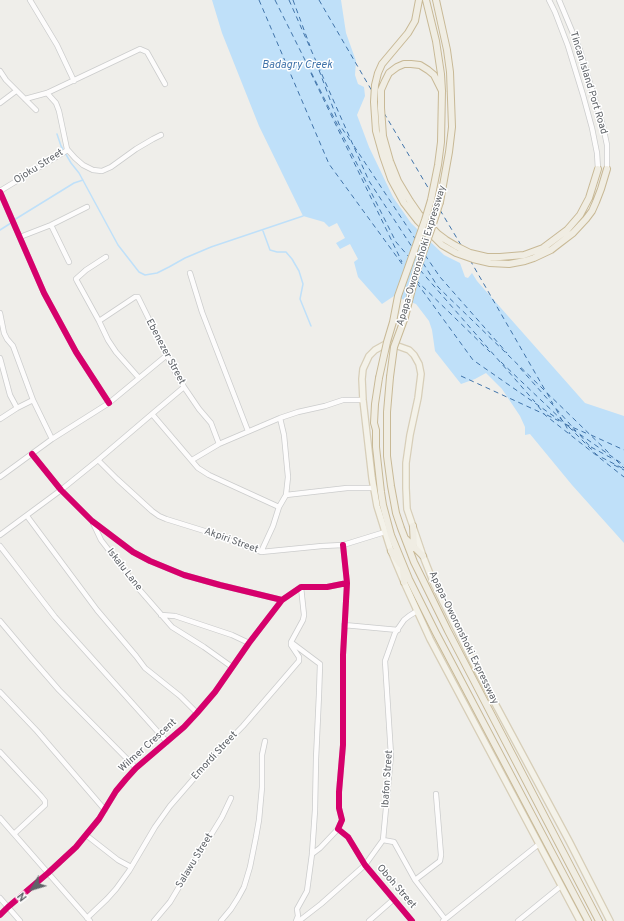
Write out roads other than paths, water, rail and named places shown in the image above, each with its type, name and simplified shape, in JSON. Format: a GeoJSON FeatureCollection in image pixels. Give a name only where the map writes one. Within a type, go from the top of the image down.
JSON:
{"type":"FeatureCollection","features":[{"type":"Feature","properties":{"kind":"highway"},"geometry":{"type":"LineString","coordinates":[[419,0],[415,21],[408,33],[382,64],[378,73],[375,85],[374,102],[376,131],[391,179],[404,202],[418,221],[442,245],[456,253],[490,263],[509,264],[534,258],[551,250],[573,233],[586,219],[592,211],[607,169]]}},
{"type":"Feature","properties":{"kind":"highway","name":"Apapa-Oworonshoki Expressway"},"geometry":{"type":"LineString","coordinates":[[426,0],[436,41],[441,74],[441,142],[438,165],[425,220],[398,296],[379,378],[374,423],[376,430],[376,447],[383,505],[394,551],[406,580],[588,921]]}},
{"type":"Feature","properties":{"kind":"highway","name":"Apapa-Oworonshoki Expressway"},"geometry":{"type":"LineString","coordinates":[[436,0],[447,50],[450,72],[452,127],[450,152],[440,202],[416,273],[405,317],[394,347],[387,412],[387,456],[393,497],[401,528],[414,562],[451,638],[599,921]]}},
{"type":"Feature","properties":{"kind":"highway"},"geometry":{"type":"LineString","coordinates":[[442,91],[434,75],[420,65],[404,64],[396,67],[389,73],[381,90],[383,136],[398,181],[419,214],[438,234],[470,253],[500,258],[524,255],[543,248],[567,230],[580,215],[589,198],[598,169]]}},
{"type":"Feature","properties":{"kind":"highway"},"geometry":{"type":"LineString","coordinates":[[413,526],[414,562]]}},
{"type":"Feature","properties":{"kind":"highway"},"geometry":{"type":"LineString","coordinates":[[401,528],[406,539],[423,556]]}},
{"type":"Feature","properties":{"kind":"highway"},"geometry":{"type":"LineString","coordinates":[[394,551],[402,567],[406,580]]}},
{"type":"Feature","properties":{"kind":"main road","name":"Apapa-Oworonshoki Expressway"},"geometry":{"type":"LineString","coordinates":[[394,551],[385,532],[373,488],[362,379],[363,369],[369,356],[375,350],[389,344],[409,350],[414,355],[421,374],[406,463],[406,488],[407,509],[423,556],[434,584],[476,668],[569,841],[610,921]]}},
{"type":"Feature","properties":{"kind":"main road","name":"Apapa-Oworonshoki Expressway"},"geometry":{"type":"LineString","coordinates":[[406,580],[417,611],[445,667],[580,921]]}},
{"type":"Feature","properties":{"kind":"street"},"geometry":{"type":"LineString","coordinates":[[30,0],[57,45],[74,81]]}},
{"type":"Feature","properties":{"kind":"street","name":"Tincan Island Port Road"},"geometry":{"type":"LineString","coordinates":[[549,0],[568,46],[587,108],[597,152],[598,169]]}},
{"type":"Feature","properties":{"kind":"street","name":"Tincan Island Port Road"},"geometry":{"type":"LineString","coordinates":[[559,0],[580,50],[603,126],[607,145],[607,169]]}},
{"type":"Feature","properties":{"kind":"street"},"geometry":{"type":"LineString","coordinates":[[25,99],[47,93],[140,49],[148,52],[165,84]]}},
{"type":"Feature","properties":{"kind":"street"},"geometry":{"type":"LineString","coordinates":[[0,71],[16,91],[36,110]]}},
{"type":"Feature","properties":{"kind":"street"},"geometry":{"type":"LineString","coordinates":[[0,103],[16,91]]}},
{"type":"Feature","properties":{"kind":"street","name":"Ojoku Street"},"geometry":{"type":"LineString","coordinates":[[0,191],[65,151],[59,111],[56,103],[47,93]]}},
{"type":"Feature","properties":{"kind":"street"},"geometry":{"type":"LineString","coordinates":[[65,151],[83,165],[93,170],[102,170],[111,167],[136,149],[161,135]]}},
{"type":"Feature","properties":{"kind":"street"},"geometry":{"type":"LineString","coordinates":[[0,191],[44,293],[76,352],[109,402]]}},
{"type":"Feature","properties":{"kind":"street"},"geometry":{"type":"LineString","coordinates":[[20,237],[51,225],[87,207]]}},
{"type":"Feature","properties":{"kind":"street"},"geometry":{"type":"LineString","coordinates":[[51,225],[69,262]]}},
{"type":"Feature","properties":{"kind":"street"},"geometry":{"type":"LineString","coordinates":[[106,257],[86,270],[76,279],[108,340],[116,352],[139,378]]}},
{"type":"Feature","properties":{"kind":"street"},"geometry":{"type":"LineString","coordinates":[[190,273],[202,312],[248,431]]}},
{"type":"Feature","properties":{"kind":"street","name":"Ebenezer Street"},"geometry":{"type":"LineString","coordinates":[[99,321],[135,296],[138,297],[174,370],[199,409],[211,423],[219,444]]}},
{"type":"Feature","properties":{"kind":"street"},"geometry":{"type":"LineString","coordinates":[[0,313],[2,334],[13,346],[33,400],[52,439]]}},
{"type":"Feature","properties":{"kind":"street"},"geometry":{"type":"LineString","coordinates":[[0,477],[52,439],[109,402],[167,355]]}},
{"type":"Feature","properties":{"kind":"street"},"geometry":{"type":"LineString","coordinates":[[0,358],[1,368],[10,395],[17,408]]}},
{"type":"Feature","properties":{"kind":"street"},"geometry":{"type":"LineString","coordinates":[[0,535],[61,490],[184,387]]}},
{"type":"Feature","properties":{"kind":"street"},"geometry":{"type":"LineString","coordinates":[[0,419],[33,400]]}},
{"type":"Feature","properties":{"kind":"street"},"geometry":{"type":"LineString","coordinates":[[192,460],[219,444],[280,418],[344,400],[363,400]]}},
{"type":"Feature","properties":{"kind":"street"},"geometry":{"type":"LineString","coordinates":[[152,414],[198,468],[280,506]]}},
{"type":"Feature","properties":{"kind":"street"},"geometry":{"type":"LineString","coordinates":[[262,552],[280,506],[286,495],[288,477],[284,435],[280,418]]}},
{"type":"Feature","properties":{"kind":"street"},"geometry":{"type":"LineString","coordinates":[[32,454],[61,490],[92,521],[133,552],[150,561],[184,575],[282,600],[301,588],[327,587],[347,583]]}},
{"type":"Feature","properties":{"kind":"street","name":"Akpiri Street"},"geometry":{"type":"LineString","coordinates":[[98,460],[117,480],[159,516],[262,552],[322,546],[343,546],[385,532]]}},
{"type":"Feature","properties":{"kind":"street"},"geometry":{"type":"LineString","coordinates":[[286,495],[347,488],[373,488]]}},
{"type":"Feature","properties":{"kind":"street"},"geometry":{"type":"LineString","coordinates":[[27,516],[97,610],[145,668],[180,696],[197,713]]}},
{"type":"Feature","properties":{"kind":"street","name":"Iskalu Lane"},"geometry":{"type":"LineString","coordinates":[[92,521],[101,540],[138,588],[174,629],[204,647],[232,668]]}},
{"type":"Feature","properties":{"kind":"street"},"geometry":{"type":"LineString","coordinates":[[0,546],[55,617],[167,742]]}},
{"type":"Feature","properties":{"kind":"street"},"geometry":{"type":"LineString","coordinates":[[312,854],[320,848],[338,829],[342,820],[339,808],[339,792],[343,745],[343,655],[347,583],[343,546]]}},
{"type":"Feature","properties":{"kind":"street"},"geometry":{"type":"LineString","coordinates":[[297,921],[297,910],[307,891],[312,854],[320,664],[291,642],[303,620],[304,615],[301,588]]}},
{"type":"Feature","properties":{"kind":"street","name":"Wilmer Crescent"},"geometry":{"type":"LineString","coordinates":[[0,915],[76,847],[105,810],[116,791],[136,768],[184,727],[197,713],[215,692],[249,643],[282,600]]}},
{"type":"Feature","properties":{"kind":"street","name":"Ibafon Street"},"geometry":{"type":"LineString","coordinates":[[297,921],[321,904],[365,866],[383,840],[391,755],[385,661],[395,633],[404,620],[417,611]]}},
{"type":"Feature","properties":{"kind":"street"},"geometry":{"type":"LineString","coordinates":[[161,615],[175,616],[232,635],[249,643]]}},
{"type":"Feature","properties":{"kind":"street"},"geometry":{"type":"LineString","coordinates":[[0,621],[60,690],[136,768]]}},
{"type":"Feature","properties":{"kind":"street"},"geometry":{"type":"LineString","coordinates":[[344,625],[398,630]]}},
{"type":"Feature","properties":{"kind":"street","name":"Emordi Street"},"geometry":{"type":"LineString","coordinates":[[88,920],[116,889],[170,806],[243,726],[299,661],[299,657],[291,645],[291,642]]}},
{"type":"Feature","properties":{"kind":"street"},"geometry":{"type":"LineString","coordinates":[[0,692],[105,810]]}},
{"type":"Feature","properties":{"kind":"street"},"geometry":{"type":"LineString","coordinates":[[221,921],[231,909],[244,887],[250,867],[259,820],[262,786],[262,755],[265,741]]}},
{"type":"Feature","properties":{"kind":"street"},"geometry":{"type":"LineString","coordinates":[[0,752],[45,801],[45,805],[14,834]]}},
{"type":"Feature","properties":{"kind":"street"},"geometry":{"type":"LineString","coordinates":[[415,880],[440,861],[441,855],[436,794]]}},
{"type":"Feature","properties":{"kind":"street","name":"Salawu Street"},"geometry":{"type":"LineString","coordinates":[[154,921],[170,902],[222,817],[231,798]]}},
{"type":"Feature","properties":{"kind":"street"},"geometry":{"type":"LineString","coordinates":[[0,818],[88,920]]}},
{"type":"Feature","properties":{"kind":"street","name":"Oboh Street"},"geometry":{"type":"LineString","coordinates":[[338,829],[348,837],[365,866],[412,921]]}},
{"type":"Feature","properties":{"kind":"street"},"geometry":{"type":"LineString","coordinates":[[86,835],[114,857],[131,867]]}},
{"type":"Feature","properties":{"kind":"street"},"geometry":{"type":"LineString","coordinates":[[383,840],[394,842],[415,880],[444,920],[539,844]]}},
{"type":"Feature","properties":{"kind":"street"},"geometry":{"type":"LineString","coordinates":[[518,921],[561,886]]}},
{"type":"Feature","properties":{"kind":"street"},"geometry":{"type":"LineString","coordinates":[[0,898],[20,921]]}},
{"type":"Feature","properties":{"kind":"street"},"geometry":{"type":"LineString","coordinates":[[369,921],[394,899]]}},
{"type":"Feature","properties":{"kind":"water","name":"Badagry Creek"},"geometry":{"type":"Polygon","coordinates":[[[212,0],[341,0],[346,33],[356,61],[355,75],[358,84],[364,87],[365,96],[357,115],[369,147],[393,197],[411,223],[444,255],[460,263],[465,277],[468,278],[472,273],[477,281],[585,403],[624,416],[624,543],[572,485],[530,434],[525,435],[525,427],[520,416],[502,389],[486,373],[461,384],[435,351],[429,321],[416,304],[394,296],[382,304],[358,277],[354,262],[358,259],[350,244],[340,249],[336,243],[345,238],[337,223],[329,227],[324,222],[303,216],[259,126],[222,33],[212,0]]]}},
{"type":"Feature","properties":{"kind":"waterway"},"geometry":{"type":"LineString","coordinates":[[57,134],[61,146],[79,173],[118,245],[139,272],[145,275],[157,273],[185,258],[211,247],[303,216]]}},
{"type":"Feature","properties":{"kind":"waterway"},"geometry":{"type":"LineString","coordinates":[[14,220],[74,183],[83,180]]}},
{"type":"Feature","properties":{"kind":"waterway"},"geometry":{"type":"LineString","coordinates":[[0,230],[11,223]]}},
{"type":"Feature","properties":{"kind":"waterway"},"geometry":{"type":"LineString","coordinates":[[263,231],[270,250],[286,252],[299,271],[303,284],[300,299],[311,326]]}}]}
